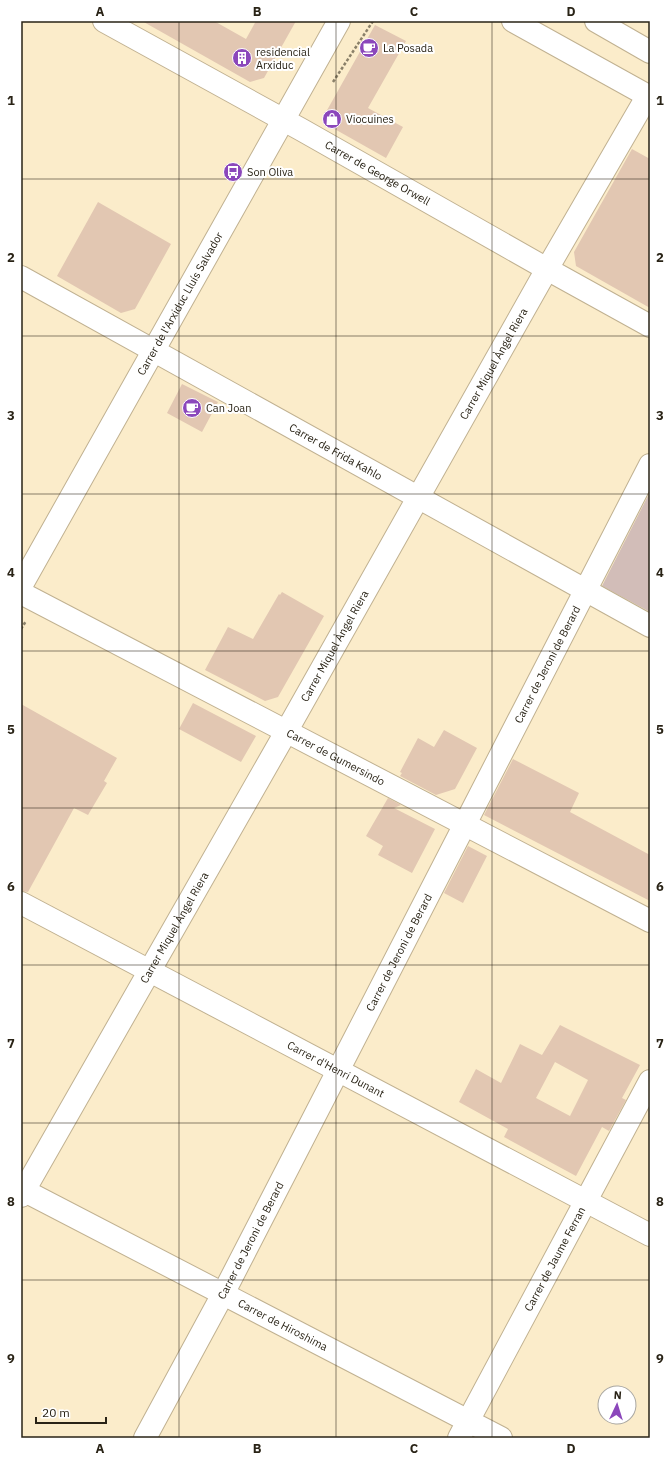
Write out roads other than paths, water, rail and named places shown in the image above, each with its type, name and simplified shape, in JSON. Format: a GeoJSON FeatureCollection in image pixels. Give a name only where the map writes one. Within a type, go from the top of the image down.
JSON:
{"type":"FeatureCollection","features":[{"type":"Feature","properties":{"kind":"street","name":"Carrer de George Orwell"},"geometry":{"type":"LineString","coordinates":[[104,21],[284,120],[650,326]]}},
{"type":"Feature","properties":{"kind":"street","name":"Carrer de l'Arxiduc Lluís Salvador"},"geometry":{"type":"LineString","coordinates":[[21,586],[339,21]]}},
{"type":"Feature","properties":{"kind":"street"},"geometry":{"type":"LineString","coordinates":[[513,21],[617,78],[649,90]]}},
{"type":"Feature","properties":{"kind":"street"},"geometry":{"type":"LineString","coordinates":[[596,21],[650,52]]}},
{"type":"Feature","properties":{"kind":"street","name":"Carrer Miquel Àngel Riera"},"geometry":{"type":"LineString","coordinates":[[22,1192],[286,732],[649,90]]}},
{"type":"Feature","properties":{"kind":"street","name":"Carrer de Frida Kahlo"},"geometry":{"type":"LineString","coordinates":[[21,277],[650,626]]}},
{"type":"Feature","properties":{"kind":"street","name":"Carrer de Jeroni de Berard"},"geometry":{"type":"LineString","coordinates":[[144,1438],[223,1294],[650,465]]}},
{"type":"Feature","properties":{"kind":"street","name":"Carrer de Gumersindo"},"geometry":{"type":"LineString","coordinates":[[21,593],[650,921]]}},
{"type":"Feature","properties":{"kind":"street","name":"Carrer d'Henri Dunant"},"geometry":{"type":"LineString","coordinates":[[21,903],[650,1235]]}},
{"type":"Feature","properties":{"kind":"street","name":"Carrer de Jaume Ferran"},"geometry":{"type":"LineString","coordinates":[[463,1429],[650,1081]]}},
{"type":"Feature","properties":{"kind":"street","name":"Carrer de Hiroshima"},"geometry":{"type":"LineString","coordinates":[[22,1192],[223,1294],[463,1429],[502,1438]]}},
{"type":"Feature","properties":{"kind":"place","name":"La Posada"},"geometry":{"type":"Point","coordinates":[369,48]}},
{"type":"Feature","properties":{"kind":"place","name":"residencial Arxiduc"},"geometry":{"type":"Point","coordinates":[242,58]}},
{"type":"Feature","properties":{"kind":"place","name":"Viocuines"},"geometry":{"type":"Point","coordinates":[332,119]}},
{"type":"Feature","properties":{"kind":"place","name":"Son Oliva"},"geometry":{"type":"Point","coordinates":[233,172]}},
{"type":"Feature","properties":{"kind":"place","name":"Can Joan"},"geometry":{"type":"Point","coordinates":[192,408]}}]}
